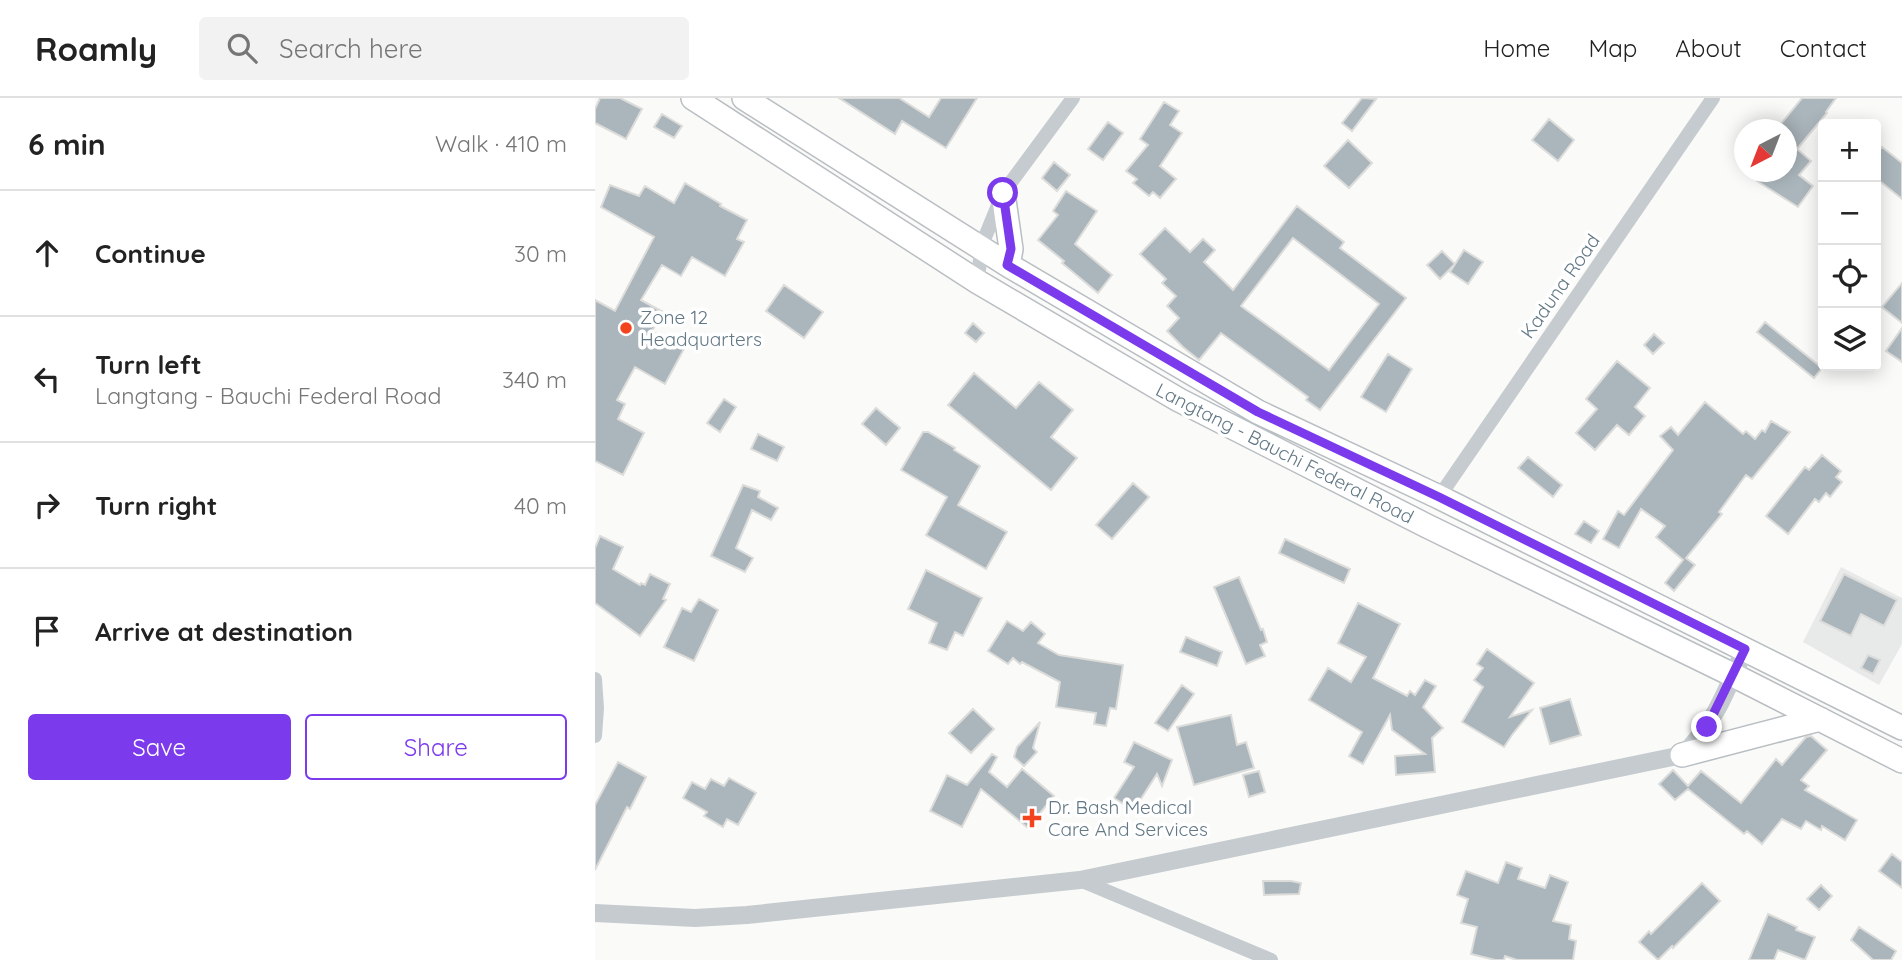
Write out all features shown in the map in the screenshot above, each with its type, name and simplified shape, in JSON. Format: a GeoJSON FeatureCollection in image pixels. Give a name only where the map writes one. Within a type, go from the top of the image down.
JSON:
{"type":"FeatureCollection","features":[{"type":"Feature","properties":{"kind":"main road","name":"Langtang - Bauchi Federal Road"},"geometry":{"type":"LineString","coordinates":[[693,98],[978,282],[1179,400],[1902,761]]}},
{"type":"Feature","properties":{"kind":"main road","name":"Langtang - Bauchi Federal Road"},"geometry":{"type":"LineString","coordinates":[[744,98],[1007,265],[1258,412],[1439,497],[1902,727]]}},
{"type":"Feature","properties":{"kind":"main road"},"geometry":{"type":"LineString","coordinates":[[1003,193],[1011,249],[1007,265]]}},
{"type":"Feature","properties":{"kind":"main road"},"geometry":{"type":"LineString","coordinates":[[1682,755],[1820,719]]}},
{"type":"Feature","properties":{"kind":"street"},"geometry":{"type":"LineString","coordinates":[[978,282],[981,247],[1003,193],[1073,98]]}},
{"type":"Feature","properties":{"kind":"street","name":"Kaduna Road"},"geometry":{"type":"LineString","coordinates":[[1439,497],[1713,98]]}},
{"type":"Feature","properties":{"kind":"street"},"geometry":{"type":"LineString","coordinates":[[595,913],[695,918],[747,915],[1080,880],[1682,755],[1707,727],[1745,649]]}},
{"type":"Feature","properties":{"kind":"street"},"geometry":{"type":"LineString","coordinates":[[595,679],[595,736]]}},
{"type":"Feature","properties":{"kind":"street"},"geometry":{"type":"LineString","coordinates":[[1080,880],[1271,960]]}},
{"type":"Feature","properties":{"kind":"shaded area"},"geometry":{"type":"Polygon","coordinates":[[[1841,567],[1902,598],[1902,644],[1879,685],[1803,642],[1841,567]]]}},
{"type":"Feature","properties":{"kind":"building"},"geometry":{"type":"Polygon","coordinates":[[[600,98],[620,98],[642,109],[626,139],[595,123],[595,109],[600,98]]]}},
{"type":"Feature","properties":{"kind":"building"},"geometry":{"type":"Polygon","coordinates":[[[839,98],[899,98],[929,117],[941,98],[977,98],[946,148],[902,121],[895,134],[839,98]]]}},
{"type":"Feature","properties":{"kind":"building"},"geometry":{"type":"Polygon","coordinates":[[[1362,98],[1376,99],[1352,131],[1342,123],[1362,98]]]}},
{"type":"Feature","properties":{"kind":"building"},"geometry":{"type":"Polygon","coordinates":[[[1802,98],[1836,98],[1797,149],[1797,119],[1785,119],[1802,98]]]}},
{"type":"Feature","properties":{"kind":"building"},"geometry":{"type":"Polygon","coordinates":[[[1164,102],[1179,111],[1170,125],[1182,133],[1160,166],[1176,179],[1160,198],[1153,192],[1149,196],[1133,183],[1137,179],[1126,171],[1148,145],[1140,139],[1164,102]]]}},
{"type":"Feature","properties":{"kind":"building"},"geometry":{"type":"Polygon","coordinates":[[[662,114],[682,126],[674,138],[654,127],[662,114]]]}},
{"type":"Feature","properties":{"kind":"building"},"geometry":{"type":"Polygon","coordinates":[[[1549,119],[1574,140],[1558,161],[1532,140],[1549,119]]]}},
{"type":"Feature","properties":{"kind":"building"},"geometry":{"type":"Polygon","coordinates":[[[1108,122],[1123,133],[1103,160],[1088,149],[1108,122]]]}},
{"type":"Feature","properties":{"kind":"building"},"geometry":{"type":"Polygon","coordinates":[[[1348,140],[1372,163],[1349,188],[1324,166],[1348,140]]]}},
{"type":"Feature","properties":{"kind":"building"},"geometry":{"type":"Polygon","coordinates":[[[1881,148],[1902,163],[1902,199],[1881,182],[1881,148]]]}},
{"type":"Feature","properties":{"kind":"building"},"geometry":{"type":"Polygon","coordinates":[[[1797,149],[1811,161],[1799,175],[1813,186],[1798,207],[1759,182],[1797,182],[1797,149]]]}},
{"type":"Feature","properties":{"kind":"building"},"geometry":{"type":"Polygon","coordinates":[[[1054,162],[1070,175],[1057,191],[1042,178],[1054,162]]]}},
{"type":"Feature","properties":{"kind":"building"},"geometry":{"type":"Polygon","coordinates":[[[685,183],[747,220],[737,239],[744,242],[725,276],[692,257],[681,276],[662,265],[641,300],[663,312],[652,331],[684,349],[665,384],[635,367],[617,400],[625,404],[618,419],[644,433],[623,475],[595,461],[595,300],[615,311],[654,237],[601,207],[610,185],[639,196],[645,186],[674,203],[685,183]]]}},
{"type":"Feature","properties":{"kind":"building"},"geometry":{"type":"Polygon","coordinates":[[[1066,191],[1097,211],[1075,244],[1112,275],[1098,293],[1038,240],[1058,215],[1053,211],[1066,191]]]}},
{"type":"Feature","properties":{"kind":"building"},"geometry":{"type":"Polygon","coordinates":[[[1297,206],[1344,242],[1340,248],[1406,298],[1320,410],[1306,400],[1308,397],[1221,333],[1199,360],[1183,347],[1167,331],[1179,318],[1167,306],[1176,296],[1162,283],[1166,279],[1140,254],[1165,228],[1190,252],[1203,239],[1215,250],[1204,262],[1233,290],[1297,206]],[[1293,238],[1241,306],[1329,370],[1379,304],[1293,238]]]}},
{"type":"Feature","properties":{"kind":"building"},"geometry":{"type":"Polygon","coordinates":[[[1464,250],[1483,262],[1468,284],[1450,272],[1464,250]]]}},
{"type":"Feature","properties":{"kind":"building"},"geometry":{"type":"Polygon","coordinates":[[[1442,251],[1455,264],[1440,279],[1427,265],[1442,251]]]}},
{"type":"Feature","properties":{"kind":"building"},"geometry":{"type":"Polygon","coordinates":[[[1902,283],[1902,323],[1882,307],[1902,283]]]}},
{"type":"Feature","properties":{"kind":"building"},"geometry":{"type":"Polygon","coordinates":[[[784,285],[823,312],[804,338],[766,311],[784,285]]]}},
{"type":"Feature","properties":{"kind":"building"},"geometry":{"type":"Polygon","coordinates":[[[1765,322],[1818,365],[1820,371],[1814,378],[1757,332],[1765,322]]]}},
{"type":"Feature","properties":{"kind":"building"},"geometry":{"type":"Polygon","coordinates":[[[973,323],[984,333],[976,342],[965,333],[973,323]]]}},
{"type":"Feature","properties":{"kind":"building"},"geometry":{"type":"Polygon","coordinates":[[[1902,328],[1902,362],[1886,351],[1902,328]]]}},
{"type":"Feature","properties":{"kind":"building"},"geometry":{"type":"Polygon","coordinates":[[[1654,334],[1664,343],[1653,354],[1644,345],[1654,334]]]}},
{"type":"Feature","properties":{"kind":"building"},"geometry":{"type":"Polygon","coordinates":[[[1388,354],[1412,369],[1386,412],[1361,397],[1388,354]]]}},
{"type":"Feature","properties":{"kind":"building"},"geometry":{"type":"Polygon","coordinates":[[[1617,361],[1650,388],[1635,407],[1645,416],[1629,435],[1617,425],[1595,450],[1576,433],[1597,409],[1586,399],[1617,361]]]}},
{"type":"Feature","properties":{"kind":"building"},"geometry":{"type":"Polygon","coordinates":[[[974,373],[1016,408],[1039,382],[1073,410],[1051,437],[1077,458],[1051,490],[948,405],[974,373]]]}},
{"type":"Feature","properties":{"kind":"building"},"geometry":{"type":"Polygon","coordinates":[[[724,399],[736,407],[720,432],[707,423],[724,399]]]}},
{"type":"Feature","properties":{"kind":"building"},"geometry":{"type":"Polygon","coordinates":[[[1705,402],[1743,434],[1746,431],[1755,439],[1762,430],[1765,432],[1771,421],[1790,432],[1752,479],[1746,475],[1719,512],[1722,514],[1686,558],[1695,565],[1674,591],[1665,583],[1683,560],[1656,537],[1665,526],[1641,509],[1619,548],[1603,539],[1618,511],[1624,515],[1673,450],[1660,436],[1671,427],[1678,435],[1705,402]]]}},
{"type":"Feature","properties":{"kind":"building"},"geometry":{"type":"Polygon","coordinates":[[[876,408],[900,428],[886,445],[862,424],[876,408]]]}},
{"type":"Feature","properties":{"kind":"building"},"geometry":{"type":"Polygon","coordinates":[[[923,432],[928,432],[955,448],[954,450],[980,466],[958,505],[1007,532],[986,569],[926,535],[947,497],[901,470],[923,432]]]}},
{"type":"Feature","properties":{"kind":"building"},"geometry":{"type":"Polygon","coordinates":[[[758,434],[784,447],[777,461],[751,449],[758,434]]]}},
{"type":"Feature","properties":{"kind":"building"},"geometry":{"type":"Polygon","coordinates":[[[1822,455],[1841,471],[1836,477],[1842,482],[1830,497],[1826,493],[1819,502],[1815,499],[1788,534],[1766,516],[1805,467],[1809,470],[1822,455]]]}},
{"type":"Feature","properties":{"kind":"building"},"geometry":{"type":"Polygon","coordinates":[[[1528,457],[1562,485],[1553,497],[1518,468],[1528,457]]]}},
{"type":"Feature","properties":{"kind":"building"},"geometry":{"type":"Polygon","coordinates":[[[1133,483],[1149,497],[1112,539],[1096,525],[1133,483]]]}},
{"type":"Feature","properties":{"kind":"building"},"geometry":{"type":"Polygon","coordinates":[[[743,485],[760,491],[758,497],[778,508],[771,520],[752,510],[736,548],[753,558],[745,572],[711,556],[743,485]]]}},
{"type":"Feature","properties":{"kind":"building"},"geometry":{"type":"Polygon","coordinates":[[[1584,521],[1599,531],[1591,543],[1575,534],[1584,521]]]}},
{"type":"Feature","properties":{"kind":"building"},"geometry":{"type":"Polygon","coordinates":[[[600,536],[623,547],[613,569],[640,585],[645,585],[650,574],[670,584],[663,599],[666,600],[640,636],[595,603],[595,548],[600,536]]]}},
{"type":"Feature","properties":{"kind":"building"},"geometry":{"type":"Polygon","coordinates":[[[1285,539],[1350,569],[1344,583],[1279,553],[1285,539]]]}},
{"type":"Feature","properties":{"kind":"building"},"geometry":{"type":"Polygon","coordinates":[[[926,570],[982,598],[963,636],[955,632],[947,650],[929,643],[937,623],[908,609],[926,570]]]}},
{"type":"Feature","properties":{"kind":"building"},"geometry":{"type":"Polygon","coordinates":[[[1844,574],[1897,600],[1884,626],[1861,614],[1851,636],[1820,621],[1844,574]]]}},
{"type":"Feature","properties":{"kind":"building"},"geometry":{"type":"Polygon","coordinates":[[[1239,577],[1267,642],[1260,645],[1265,656],[1246,664],[1214,587],[1239,577]]]}},
{"type":"Feature","properties":{"kind":"building"},"geometry":{"type":"Polygon","coordinates":[[[699,599],[718,610],[694,661],[664,647],[682,608],[691,612],[699,599]]]}},
{"type":"Feature","properties":{"kind":"building"},"geometry":{"type":"Polygon","coordinates":[[[1358,603],[1400,624],[1373,678],[1407,696],[1410,691],[1415,695],[1425,680],[1436,686],[1423,707],[1443,728],[1432,738],[1435,772],[1396,775],[1395,756],[1425,754],[1392,730],[1390,715],[1363,764],[1349,756],[1362,732],[1309,700],[1328,668],[1351,682],[1366,657],[1338,643],[1358,603]]]}},
{"type":"Feature","properties":{"kind":"building"},"geometry":{"type":"Polygon","coordinates":[[[1007,621],[1023,631],[1031,622],[1045,634],[1038,643],[1059,655],[1123,665],[1116,709],[1110,708],[1106,726],[1094,724],[1096,713],[1056,707],[1060,682],[1022,662],[1020,664],[1013,658],[1008,664],[988,651],[1007,621]]]}},
{"type":"Feature","properties":{"kind":"building"},"geometry":{"type":"Polygon","coordinates":[[[1186,637],[1222,652],[1217,666],[1180,652],[1186,637]]]}},
{"type":"Feature","properties":{"kind":"building"},"geometry":{"type":"Polygon","coordinates":[[[1487,649],[1534,683],[1510,717],[1532,710],[1504,747],[1462,722],[1483,687],[1474,680],[1483,668],[1477,664],[1487,649]]]}},
{"type":"Feature","properties":{"kind":"building"},"geometry":{"type":"Polygon","coordinates":[[[1868,655],[1880,660],[1873,674],[1861,668],[1868,655]]]}},
{"type":"Feature","properties":{"kind":"building"},"geometry":{"type":"Polygon","coordinates":[[[1182,685],[1194,694],[1168,731],[1155,723],[1182,685]]]}},
{"type":"Feature","properties":{"kind":"building"},"geometry":{"type":"Polygon","coordinates":[[[1570,699],[1581,735],[1550,744],[1540,708],[1570,699]]]}},
{"type":"Feature","properties":{"kind":"building"},"geometry":{"type":"Polygon","coordinates":[[[973,709],[994,729],[971,753],[949,733],[973,709]]]}},
{"type":"Feature","properties":{"kind":"building"},"geometry":{"type":"Polygon","coordinates":[[[1231,715],[1237,745],[1246,742],[1254,768],[1194,785],[1177,727],[1231,715]]]}},
{"type":"Feature","properties":{"kind":"building"},"geometry":{"type":"Polygon","coordinates":[[[1040,722],[1033,748],[1037,752],[1024,766],[1014,757],[1017,747],[1040,722]]]}},
{"type":"Feature","properties":{"kind":"building"},"geometry":{"type":"Polygon","coordinates":[[[1811,736],[1827,750],[1801,780],[1809,786],[1805,790],[1857,820],[1845,840],[1822,826],[1821,830],[1806,821],[1801,829],[1782,819],[1762,844],[1747,831],[1744,834],[1688,789],[1675,800],[1659,784],[1673,770],[1688,786],[1701,771],[1741,803],[1776,759],[1782,765],[1806,737],[1811,736]]]}},
{"type":"Feature","properties":{"kind":"building"},"geometry":{"type":"Polygon","coordinates":[[[1134,742],[1172,760],[1162,786],[1157,774],[1135,808],[1130,808],[1114,798],[1134,767],[1124,762],[1134,742]]]}},
{"type":"Feature","properties":{"kind":"building"},"geometry":{"type":"Polygon","coordinates":[[[992,754],[997,757],[989,772],[1007,787],[1022,769],[1054,796],[1028,828],[981,789],[962,827],[930,811],[947,775],[967,785],[992,754]]]}},
{"type":"Feature","properties":{"kind":"building"},"geometry":{"type":"Polygon","coordinates":[[[618,762],[646,777],[630,809],[627,807],[595,870],[595,805],[618,762]]]}},
{"type":"Feature","properties":{"kind":"building"},"geometry":{"type":"Polygon","coordinates":[[[1259,771],[1265,792],[1249,797],[1243,775],[1259,771]]]}},
{"type":"Feature","properties":{"kind":"building"},"geometry":{"type":"Polygon","coordinates":[[[729,778],[756,793],[738,825],[727,819],[723,827],[704,816],[707,812],[683,798],[692,782],[705,789],[711,779],[724,786],[729,778]]]}},
{"type":"Feature","properties":{"kind":"building"},"geometry":{"type":"Polygon","coordinates":[[[1892,854],[1902,862],[1902,888],[1879,871],[1892,854]]]}},
{"type":"Feature","properties":{"kind":"building"},"geometry":{"type":"Polygon","coordinates":[[[1506,862],[1522,868],[1518,879],[1545,888],[1550,875],[1568,882],[1553,921],[1571,925],[1569,939],[1576,941],[1573,960],[1517,960],[1505,956],[1504,960],[1495,960],[1471,954],[1477,927],[1461,923],[1468,899],[1457,895],[1466,871],[1498,883],[1506,862]]]}},
{"type":"Feature","properties":{"kind":"building"},"geometry":{"type":"Polygon","coordinates":[[[1263,881],[1301,883],[1299,894],[1264,895],[1263,881]]]}},
{"type":"Feature","properties":{"kind":"building"},"geometry":{"type":"Polygon","coordinates":[[[1702,883],[1720,901],[1658,960],[1639,942],[1649,931],[1651,934],[1702,883]]]}},
{"type":"Feature","properties":{"kind":"building"},"geometry":{"type":"Polygon","coordinates":[[[1821,885],[1832,896],[1819,910],[1807,899],[1821,885]]]}},
{"type":"Feature","properties":{"kind":"building"},"geometry":{"type":"Polygon","coordinates":[[[1768,914],[1815,937],[1805,960],[1778,950],[1774,960],[1749,960],[1768,914]]]}},
{"type":"Feature","properties":{"kind":"building"},"geometry":{"type":"Polygon","coordinates":[[[1859,927],[1896,951],[1891,960],[1873,960],[1851,940],[1859,927]]]}},
{"type":"Feature","properties":{"kind":"place","name":"Zone 12 Headquarters"},"geometry":{"type":"Point","coordinates":[626,328]}},
{"type":"Feature","properties":{"kind":"place","name":"Dr. Bash Medical Care And Services"},"geometry":{"type":"Point","coordinates":[1032,818]}},
{"type":"Feature","properties":{"kind":"route"},"geometry":{"type":"LineString","coordinates":[[1003,193],[1011,249],[1007,265],[1258,412],[1439,497],[1745,649],[1707,727]]}}]}
